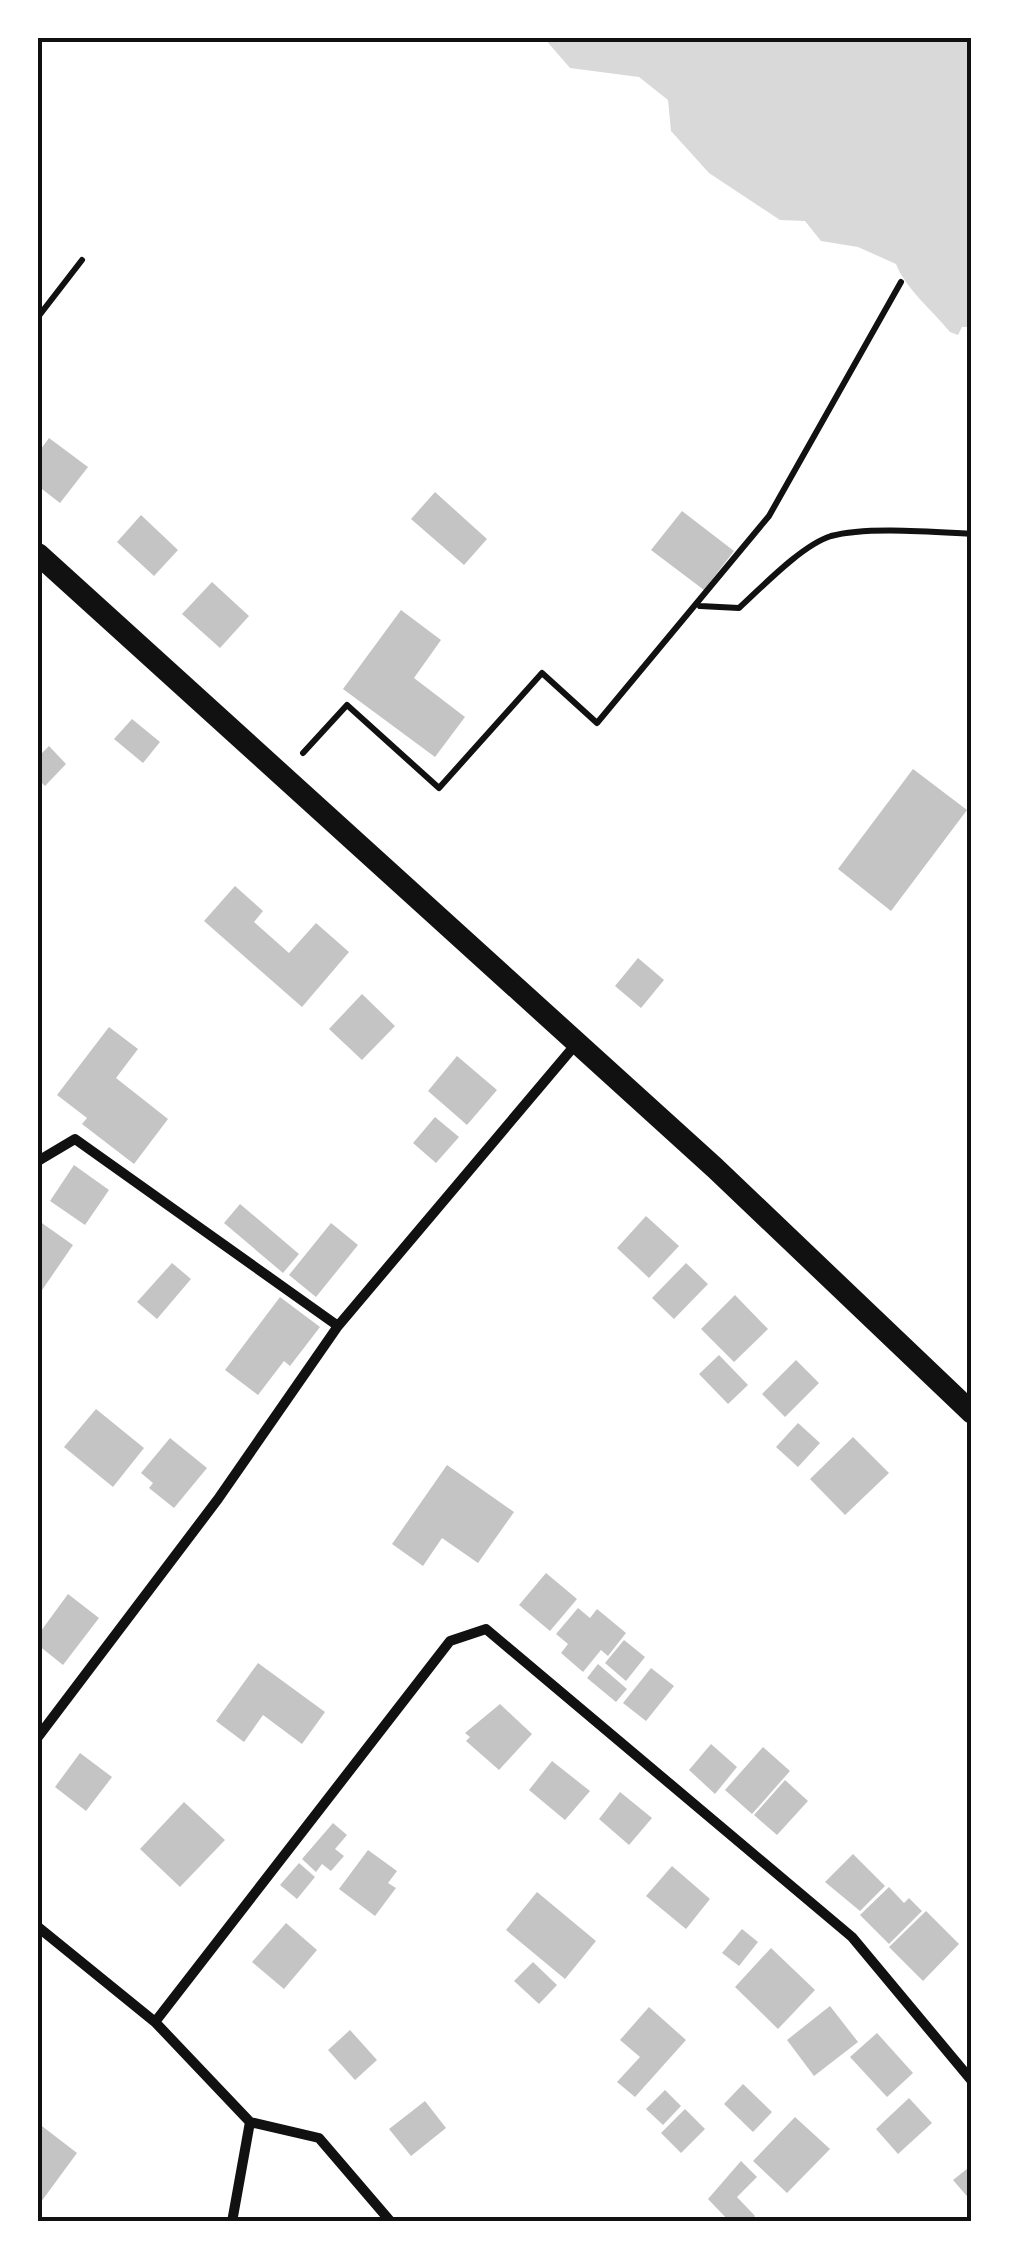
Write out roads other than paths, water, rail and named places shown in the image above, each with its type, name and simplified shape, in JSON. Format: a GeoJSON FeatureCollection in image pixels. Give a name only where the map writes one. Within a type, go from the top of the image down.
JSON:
{"type":"FeatureCollection","features":[{"type":"Feature","properties":{"kind":"main road"},"geometry":{"type":"LineString","coordinates":[[39,559],[578,1042],[972,1413]]}},
{"type":"Feature","properties":{"kind":"street"},"geometry":{"type":"LineString","coordinates":[[38,1737],[218,1498],[338,1326],[578,1042]]}},
{"type":"Feature","properties":{"kind":"street"},"geometry":{"type":"LineString","coordinates":[[38,1162],[75,1139],[338,1326]]}},
{"type":"Feature","properties":{"kind":"street"},"geometry":{"type":"LineString","coordinates":[[155,2022],[450,1642],[486,1629],[852,1937],[972,2081]]}},
{"type":"Feature","properties":{"kind":"street"},"geometry":{"type":"LineString","coordinates":[[38,1927],[155,2022],[250,2122],[318,2138],[391,2222]]}},
{"type":"Feature","properties":{"kind":"street"},"geometry":{"type":"LineString","coordinates":[[232,2222],[250,2122]]}}]}
